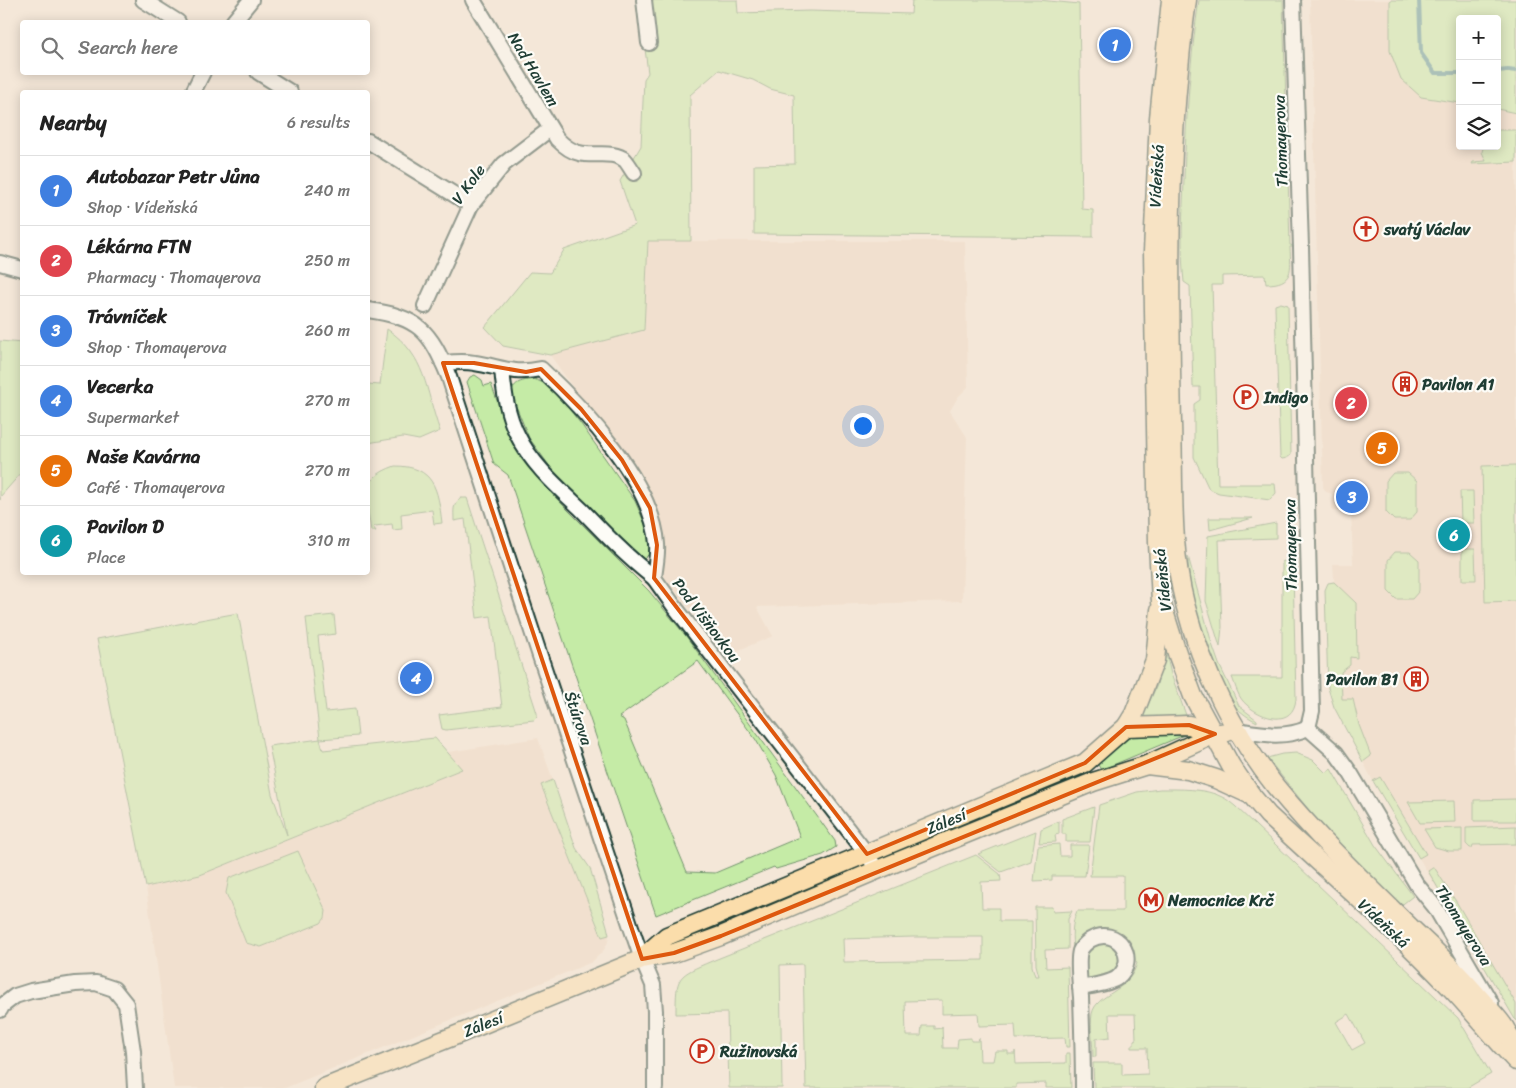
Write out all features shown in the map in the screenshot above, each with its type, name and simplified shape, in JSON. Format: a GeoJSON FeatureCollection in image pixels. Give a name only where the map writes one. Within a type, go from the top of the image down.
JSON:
{"type":"FeatureCollection","features":[{"type":"Feature","properties":{"kind":"main road","name":"Vídeňská"},"geometry":{"type":"LineString","coordinates":[[1171,0],[1159,118],[1153,252],[1161,602],[1177,653],[1193,696],[1232,766],[1252,796],[1268,815],[1452,988],[1516,1061]]}},
{"type":"Feature","properties":{"kind":"main road","name":"Vídeňská"},"geometry":{"type":"LineString","coordinates":[[1187,0],[1174,120],[1169,252],[1173,489],[1177,557],[1184,601],[1197,645],[1214,687],[1237,730],[1276,786],[1335,854],[1458,972],[1506,1029],[1516,1051]]}},
{"type":"Feature","properties":{"kind":"main road","name":"Zálesí"},"geometry":{"type":"LineString","coordinates":[[642,959],[667,936],[1085,763],[1126,727],[1134,714],[1154,660],[1161,602]]}},
{"type":"Feature","properties":{"kind":"main road"},"geometry":{"type":"LineString","coordinates":[[1126,727],[1189,725],[1215,734]]}},
{"type":"Feature","properties":{"kind":"main road","name":"Zálesí"},"geometry":{"type":"LineString","coordinates":[[324,1088],[642,959],[674,953],[721,936],[1093,782],[1147,765],[1215,734],[1237,730]]}},
{"type":"Feature","properties":{"kind":"main road"},"geometry":{"type":"LineString","coordinates":[[1147,765],[1188,770],[1216,779],[1252,796]]}},
{"type":"Feature","properties":{"kind":"street"},"geometry":{"type":"LineString","coordinates":[[144,0],[175,20]]}},
{"type":"Feature","properties":{"kind":"street"},"geometry":{"type":"LineString","coordinates":[[235,20],[251,0]]}},
{"type":"Feature","properties":{"kind":"street","name":"Nad Havlem"},"geometry":{"type":"LineString","coordinates":[[473,0],[556,139],[578,153],[612,155],[625,160],[634,173]]}},
{"type":"Feature","properties":{"kind":"street"},"geometry":{"type":"LineString","coordinates":[[644,0],[648,43]]}},
{"type":"Feature","properties":{"kind":"street","name":"Thomayerova"},"geometry":{"type":"LineString","coordinates":[[1293,0],[1312,711],[1308,728],[1336,753],[1351,774],[1418,885],[1435,907],[1506,1029]]}},
{"type":"Feature","properties":{"kind":"street"},"geometry":{"type":"LineString","coordinates":[[194,90],[202,75]]}},
{"type":"Feature","properties":{"kind":"street"},"geometry":{"type":"LineString","coordinates":[[263,75],[287,90]]}},
{"type":"Feature","properties":{"kind":"street","name":"V Kole"},"geometry":{"type":"LineString","coordinates":[[425,306],[471,205],[504,164],[550,129]]}},
{"type":"Feature","properties":{"kind":"street"},"geometry":{"type":"LineString","coordinates":[[370,142],[471,205]]}},
{"type":"Feature","properties":{"kind":"street"},"geometry":{"type":"LineString","coordinates":[[0,263],[20,268]]}},
{"type":"Feature","properties":{"kind":"street"},"geometry":{"type":"LineString","coordinates":[[370,310],[401,316],[417,325],[432,342],[443,363]]}},
{"type":"Feature","properties":{"kind":"street","name":"Pod Višňovkou"},"geometry":{"type":"LineString","coordinates":[[443,363],[474,363],[526,372],[541,369],[581,409],[622,460],[650,508],[657,545],[654,578],[867,854],[877,870]]}},
{"type":"Feature","properties":{"kind":"street","name":"Štúrova"},"geometry":{"type":"LineString","coordinates":[[443,363],[642,959],[653,985],[655,1088]]}},
{"type":"Feature","properties":{"kind":"street"},"geometry":{"type":"LineString","coordinates":[[502,369],[505,398],[510,416],[524,447],[554,482],[637,565],[654,578]]}},
{"type":"Feature","properties":{"kind":"street"},"geometry":{"type":"LineString","coordinates":[[1237,730],[1272,735],[1296,732],[1308,728]]}},
{"type":"Feature","properties":{"kind":"street"},"geometry":{"type":"LineString","coordinates":[[0,1010],[2,1006],[15,996],[32,991],[75,984],[96,983],[114,989],[126,1004],[133,1051],[135,1088]]}},
{"type":"Feature","properties":{"kind":"street"},"geometry":{"type":"LineString","coordinates":[[1080,988],[1083,1088]]}},
{"type":"Feature","properties":{"kind":"highlighted area"},"geometry":{"type":"Polygon","coordinates":[[[443,363],[474,363],[526,372],[541,369],[581,409],[622,460],[650,508],[657,545],[654,578],[867,854],[1085,763],[1126,727],[1189,725],[1215,734],[721,936],[674,953],[642,959],[443,363]]]}},
{"type":"Feature","properties":{"kind":"shaded area"},"geometry":{"type":"Polygon","coordinates":[[[1310,0],[1390,0],[1390,51],[1421,97],[1456,102],[1456,150],[1501,150],[1501,110],[1516,113],[1516,1021],[1373,781],[1334,707],[1328,688],[1325,590],[1328,583],[1334,581],[1333,564],[1353,564],[1351,511],[1332,511],[1332,494],[1326,492],[1323,487],[1310,0]]]}},
{"type":"Feature","properties":{"kind":"shaded area"},"geometry":{"type":"Polygon","coordinates":[[[648,241],[965,241],[968,387],[958,397],[950,411],[967,437],[962,601],[757,607],[773,636],[729,654],[665,579],[644,488],[550,355],[644,330],[648,241]]]}},
{"type":"Feature","properties":{"kind":"shaded area"},"geometry":{"type":"Polygon","coordinates":[[[538,738],[553,780],[541,786],[602,937],[609,935],[604,950],[592,962],[285,1088],[174,1088],[146,887],[200,875],[462,769],[448,752],[538,738]]]}},
{"type":"Feature","properties":{"kind":"green space"},"geometry":{"type":"Polygon","coordinates":[[[649,0],[737,0],[738,13],[810,11],[911,14],[912,0],[1039,0],[1079,4],[1082,209],[1093,210],[1093,237],[754,234],[754,165],[795,164],[794,95],[770,89],[753,80],[719,70],[690,95],[691,241],[648,241],[644,330],[550,355],[503,346],[485,327],[530,272],[550,273],[564,250],[635,225],[620,181],[641,146],[644,79],[648,73],[645,49],[649,0]]]}},
{"type":"Feature","properties":{"kind":"green space"},"geometry":{"type":"Polygon","coordinates":[[[1199,0],[1283,0],[1290,245],[1301,247],[1290,247],[1291,262],[1289,274],[1282,281],[1266,284],[1265,275],[1222,276],[1222,285],[1212,285],[1218,484],[1275,484],[1276,493],[1270,500],[1219,493],[1209,489],[1194,457],[1194,404],[1200,400],[1200,387],[1193,387],[1190,286],[1184,282],[1182,243],[1187,112],[1199,0]]]}},
{"type":"Feature","properties":{"kind":"green space"},"geometry":{"type":"Polygon","coordinates":[[[1390,0],[1516,0],[1516,113],[1501,110],[1501,15],[1456,15],[1456,102],[1421,97],[1401,79],[1390,51],[1390,0]]]}},
{"type":"Feature","properties":{"kind":"green space"},"geometry":{"type":"Polygon","coordinates":[[[1501,130],[1516,130],[1516,162],[1472,164],[1473,162],[1486,161],[1482,150],[1501,150],[1501,130]]]}},
{"type":"Feature","properties":{"kind":"green space"},"geometry":{"type":"Polygon","coordinates":[[[1281,303],[1288,305],[1291,455],[1282,459],[1280,457],[1275,307],[1275,305],[1281,303]]]}},
{"type":"Feature","properties":{"kind":"green space"},"geometry":{"type":"Polygon","coordinates":[[[387,329],[400,339],[417,362],[423,375],[440,431],[419,440],[403,437],[370,443],[370,384],[380,385],[387,329]]]}},
{"type":"Feature","properties":{"kind":"green space"},"geometry":{"type":"Polygon","coordinates":[[[0,341],[20,343],[20,474],[0,497],[0,341]]]}},
{"type":"Feature","properties":{"kind":"green space"},"geometry":{"type":"Polygon","coordinates":[[[475,375],[482,380],[484,386],[491,384],[511,439],[526,462],[544,486],[649,591],[686,636],[835,841],[836,847],[823,855],[776,869],[774,867],[656,915],[508,475],[494,464],[467,382],[470,377],[475,375]],[[698,661],[619,717],[624,720],[687,872],[715,873],[800,837],[776,775],[756,740],[698,661]]]}},
{"type":"Feature","properties":{"kind":"green space"},"geometry":{"type":"Polygon","coordinates":[[[534,379],[551,386],[581,424],[635,501],[650,542],[650,553],[644,559],[562,483],[529,438],[511,394],[516,384],[534,379]]]}},
{"type":"Feature","properties":{"kind":"green space"},"geometry":{"type":"Polygon","coordinates":[[[1516,465],[1516,601],[1485,602],[1482,466],[1516,465]]]}},
{"type":"Feature","properties":{"kind":"green space"},"geometry":{"type":"Polygon","coordinates":[[[395,466],[408,467],[426,475],[436,490],[442,523],[434,524],[432,510],[401,514],[402,529],[393,530],[392,524],[375,526],[373,527],[376,531],[371,531],[370,484],[383,471],[395,466]]]}},
{"type":"Feature","properties":{"kind":"green space"},"geometry":{"type":"Polygon","coordinates":[[[1393,473],[1408,473],[1417,481],[1417,512],[1410,520],[1394,520],[1386,512],[1386,481],[1393,473]]]}},
{"type":"Feature","properties":{"kind":"green space"},"geometry":{"type":"Polygon","coordinates":[[[1460,491],[1473,491],[1474,523],[1461,523],[1460,491]]]}},
{"type":"Feature","properties":{"kind":"green space"},"geometry":{"type":"Polygon","coordinates":[[[461,498],[467,498],[537,713],[537,717],[534,720],[442,729],[439,715],[502,707],[491,616],[477,618],[465,519],[454,521],[455,505],[461,498]]]}},
{"type":"Feature","properties":{"kind":"green space"},"geometry":{"type":"Polygon","coordinates":[[[1209,518],[1253,518],[1210,530],[1209,518]]]}},
{"type":"Feature","properties":{"kind":"green space"},"geometry":{"type":"Polygon","coordinates":[[[1276,523],[1276,538],[1219,540],[1222,627],[1220,647],[1206,601],[1208,536],[1276,523]]]}},
{"type":"Feature","properties":{"kind":"green space"},"geometry":{"type":"Polygon","coordinates":[[[1462,549],[1475,549],[1476,580],[1462,580],[1462,549]]]}},
{"type":"Feature","properties":{"kind":"green space"},"geometry":{"type":"Polygon","coordinates":[[[1395,552],[1410,552],[1419,560],[1419,591],[1412,599],[1396,599],[1388,591],[1388,560],[1395,552]]]}},
{"type":"Feature","properties":{"kind":"green space"},"geometry":{"type":"Polygon","coordinates":[[[1188,556],[1219,664],[1239,706],[1257,722],[1235,706],[1218,675],[1197,612],[1192,591],[1188,556]]]}},
{"type":"Feature","properties":{"kind":"green space"},"geometry":{"type":"Polygon","coordinates":[[[1282,561],[1288,562],[1293,569],[1296,699],[1294,708],[1289,714],[1276,718],[1268,717],[1253,710],[1244,702],[1232,677],[1282,677],[1282,561]]]}},
{"type":"Feature","properties":{"kind":"green space"},"geometry":{"type":"Polygon","coordinates":[[[1334,582],[1356,603],[1357,658],[1350,657],[1350,665],[1341,672],[1342,699],[1353,699],[1359,725],[1371,756],[1363,762],[1334,707],[1328,688],[1325,590],[1328,583],[1334,582]]]}},
{"type":"Feature","properties":{"kind":"green space"},"geometry":{"type":"Polygon","coordinates":[[[238,613],[272,794],[287,835],[269,746],[320,739],[323,750],[435,738],[462,769],[200,875],[146,887],[97,639],[238,613]]]}},
{"type":"Feature","properties":{"kind":"green space"},"geometry":{"type":"Polygon","coordinates":[[[334,615],[336,634],[318,636],[326,712],[355,709],[358,736],[320,739],[306,618],[334,615]]]}},
{"type":"Feature","properties":{"kind":"green space"},"geometry":{"type":"Polygon","coordinates":[[[1164,646],[1171,674],[1186,715],[1142,718],[1157,685],[1164,646]]]}},
{"type":"Feature","properties":{"kind":"green space"},"geometry":{"type":"Polygon","coordinates":[[[1196,730],[1101,770],[1097,763],[1130,734],[1196,730]]]}},
{"type":"Feature","properties":{"kind":"green space"},"geometry":{"type":"Polygon","coordinates":[[[1296,753],[1313,760],[1326,773],[1331,769],[1375,845],[1413,896],[1399,907],[1333,840],[1267,758],[1296,753]]]}},
{"type":"Feature","properties":{"kind":"green space"},"geometry":{"type":"Polygon","coordinates":[[[1380,777],[1426,854],[1419,858],[1373,781],[1380,777]]]}},
{"type":"Feature","properties":{"kind":"green space"},"geometry":{"type":"Polygon","coordinates":[[[553,780],[576,848],[590,868],[609,935],[602,937],[541,785],[553,780]]]}},
{"type":"Feature","properties":{"kind":"green space"},"geometry":{"type":"Polygon","coordinates":[[[1183,789],[1208,792],[1230,802],[1458,1018],[1491,1074],[1467,1088],[1094,1088],[1093,1063],[1122,1063],[1122,1075],[1148,1074],[1147,1048],[1131,1048],[1136,1039],[1135,1014],[1109,1014],[1110,1037],[1096,1039],[1096,1057],[1093,1057],[1091,1019],[1095,1007],[1100,1001],[1127,981],[1137,963],[1097,930],[1086,936],[1073,951],[1072,941],[1077,911],[1123,911],[1123,876],[1090,876],[1099,805],[1137,792],[1183,789]],[[1349,1014],[1336,1022],[1352,1050],[1365,1043],[1349,1014]]]}},
{"type":"Feature","properties":{"kind":"green space"},"geometry":{"type":"Polygon","coordinates":[[[1516,799],[1516,821],[1474,821],[1474,800],[1516,799]]]}},
{"type":"Feature","properties":{"kind":"green space"},"geometry":{"type":"Polygon","coordinates":[[[1454,801],[1455,822],[1420,823],[1408,802],[1454,801]]]}},
{"type":"Feature","properties":{"kind":"green space"},"geometry":{"type":"Polygon","coordinates":[[[1094,807],[1090,842],[1066,842],[1066,834],[1062,834],[1062,819],[1094,807]]]}},
{"type":"Feature","properties":{"kind":"green space"},"geometry":{"type":"Polygon","coordinates":[[[1059,821],[1059,834],[1055,835],[1056,842],[1039,843],[1041,829],[1059,821]]]}},
{"type":"Feature","properties":{"kind":"green space"},"geometry":{"type":"Polygon","coordinates":[[[1516,826],[1516,844],[1473,845],[1470,848],[1466,844],[1466,828],[1516,826]]]}},
{"type":"Feature","properties":{"kind":"green space"},"geometry":{"type":"Polygon","coordinates":[[[1462,828],[1462,851],[1449,851],[1435,847],[1424,829],[1462,828]]]}},
{"type":"Feature","properties":{"kind":"green space"},"geometry":{"type":"Polygon","coordinates":[[[1036,831],[1031,861],[1001,872],[978,854],[1036,831]]]}},
{"type":"Feature","properties":{"kind":"green space"},"geometry":{"type":"Polygon","coordinates":[[[1059,844],[1060,856],[1070,856],[1070,845],[1089,845],[1085,876],[1052,876],[1052,880],[1034,881],[1038,846],[1059,844]]]}},
{"type":"Feature","properties":{"kind":"green space"},"geometry":{"type":"Polygon","coordinates":[[[298,851],[326,911],[325,918],[321,923],[261,947],[246,943],[226,893],[229,878],[298,851]]]}},
{"type":"Feature","properties":{"kind":"green space"},"geometry":{"type":"Polygon","coordinates":[[[976,855],[1000,874],[1001,881],[981,882],[982,908],[999,908],[999,921],[1032,921],[1032,966],[1035,976],[1039,976],[1036,965],[1035,907],[1052,907],[1053,912],[1072,911],[1068,919],[1068,949],[1045,950],[1046,968],[1068,967],[1070,1047],[1066,1047],[1065,1038],[1016,1039],[1015,1025],[979,1026],[978,1013],[942,1014],[942,1000],[905,1001],[906,1036],[921,1036],[922,1026],[934,1026],[934,1029],[942,1028],[942,1026],[943,1048],[957,1048],[958,1039],[971,1038],[971,1041],[978,1041],[979,1038],[980,1061],[993,1061],[995,1051],[1008,1051],[1008,1054],[1015,1054],[1015,1051],[1016,1064],[1066,1063],[1066,1053],[1070,1053],[1071,1088],[1046,1088],[1046,1083],[1016,1084],[1016,1088],[806,1088],[803,964],[780,965],[782,1088],[729,1088],[727,1013],[676,1014],[677,991],[681,978],[692,970],[976,855]],[[983,937],[843,939],[844,962],[983,960],[983,937]]]}},
{"type":"Feature","properties":{"kind":"green space"},"geometry":{"type":"Polygon","coordinates":[[[1434,867],[1516,1004],[1516,1021],[1428,871],[1434,867]]]}},
{"type":"Feature","properties":{"kind":"green space"},"geometry":{"type":"Polygon","coordinates":[[[1104,942],[1118,953],[1118,966],[1106,977],[1090,985],[1086,984],[1085,955],[1092,945],[1104,942]]]}},
{"type":"Feature","properties":{"kind":"waterway"},"geometry":{"type":"LineString","coordinates":[[1419,0],[1421,53],[1435,73],[1456,73]]}},
{"type":"Feature","properties":{"kind":"waterway"},"geometry":{"type":"LineString","coordinates":[[1501,71],[1516,71]]}},
{"type":"Feature","properties":{"kind":"place","name":"Autobazar Petr Jůna"},"geometry":{"type":"Point","coordinates":[1115,45]}},
{"type":"Feature","properties":{"kind":"place","name":"svatý Václav"},"geometry":{"type":"Point","coordinates":[1366,229]}},
{"type":"Feature","properties":{"kind":"place","name":"Pavilon A1"},"geometry":{"type":"Point","coordinates":[1405,384]}},
{"type":"Feature","properties":{"kind":"place","name":"Indigo"},"geometry":{"type":"Point","coordinates":[1246,397]}},
{"type":"Feature","properties":{"kind":"place","name":"Lékárna FTN"},"geometry":{"type":"Point","coordinates":[1351,403]}},
{"type":"Feature","properties":{"kind":"place","name":"Naše Kavárna"},"geometry":{"type":"Point","coordinates":[1382,448]}},
{"type":"Feature","properties":{"kind":"place","name":"Trávníček"},"geometry":{"type":"Point","coordinates":[1352,497]}},
{"type":"Feature","properties":{"kind":"place","name":"Pavilon D"},"geometry":{"type":"Point","coordinates":[1454,535]}},
{"type":"Feature","properties":{"kind":"place","name":"Vecerka"},"geometry":{"type":"Point","coordinates":[416,678]}},
{"type":"Feature","properties":{"kind":"place","name":"Pavilon B1"},"geometry":{"type":"Point","coordinates":[1416,679]}},
{"type":"Feature","properties":{"kind":"place","name":"Nemocnice Krč"},"geometry":{"type":"Point","coordinates":[1151,900]}},
{"type":"Feature","properties":{"kind":"place","name":"Ružinovská"},"geometry":{"type":"Point","coordinates":[702,1051]}}]}
